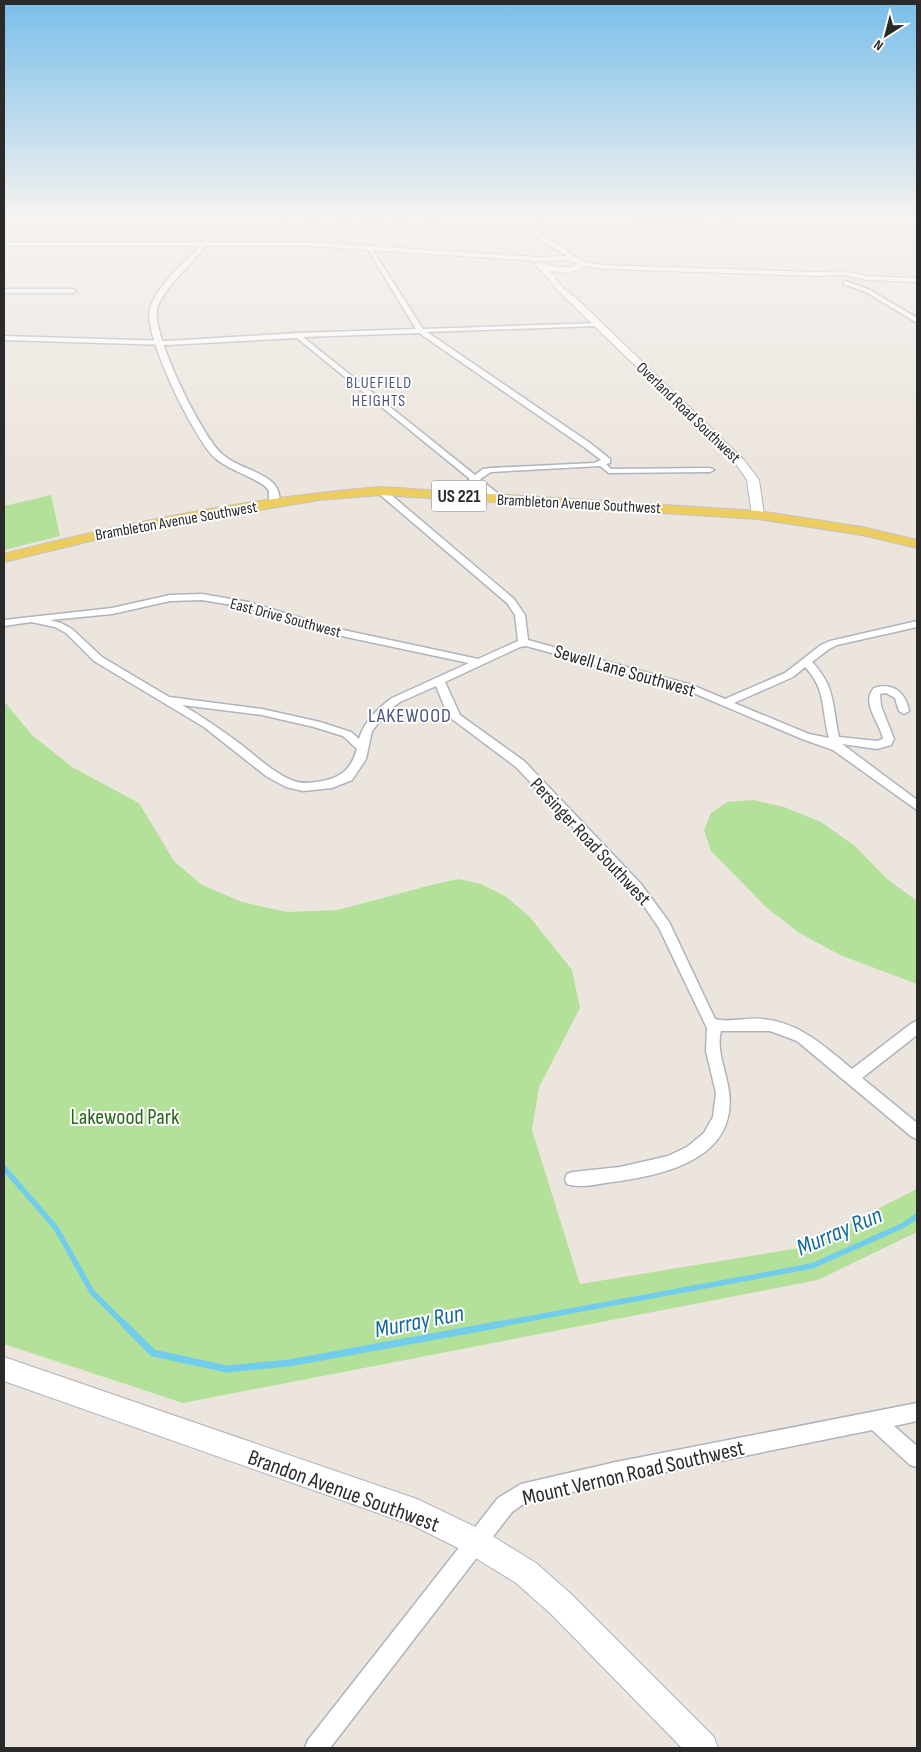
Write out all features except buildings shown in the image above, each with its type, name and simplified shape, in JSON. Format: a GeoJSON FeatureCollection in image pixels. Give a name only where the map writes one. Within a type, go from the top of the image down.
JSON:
{"type":"FeatureCollection","features":[{"type":"Feature","properties":{"kind":"main road","name":"Overland Road Southwest"},"geometry":{"type":"LineString","coordinates":[[575,301],[745,467],[753,480],[758,515]]}},
{"type":"Feature","properties":{"kind":"main road","name":"Brambleton Avenue Southwest"},"geometry":{"type":"LineString","coordinates":[[4,558],[82,537],[128,528],[337,493],[381,491],[758,515],[862,531],[917,544]]}},
{"type":"Feature","properties":{"kind":"main road","name":"Brandon Avenue Southwest"},"geometry":{"type":"LineString","coordinates":[[4,1369],[417,1513],[476,1542],[526,1573],[561,1604],[703,1748]]}},
{"type":"Feature","properties":{"kind":"street"},"geometry":{"type":"LineString","coordinates":[[160,301],[154,308],[153,323],[159,344],[205,441],[219,458],[269,484],[274,492],[274,503]]}},
{"type":"Feature","properties":{"kind":"street"},"geometry":{"type":"LineString","coordinates":[[402,301],[421,331],[607,461],[602,464],[504,468],[486,471],[453,495]]}},
{"type":"Feature","properties":{"kind":"street"},"geometry":{"type":"LineString","coordinates":[[883,301],[917,322]]}},
{"type":"Feature","properties":{"kind":"street"},"geometry":{"type":"LineString","coordinates":[[4,338],[159,344],[298,336],[597,324]]}},
{"type":"Feature","properties":{"kind":"street"},"geometry":{"type":"LineString","coordinates":[[298,336],[498,498]]}},
{"type":"Feature","properties":{"kind":"street"},"geometry":{"type":"LineString","coordinates":[[602,464],[609,471],[710,470]]}},
{"type":"Feature","properties":{"kind":"street"},"geometry":{"type":"LineString","coordinates":[[31,620],[58,626],[69,631],[98,659],[208,725],[270,774],[290,784],[316,787],[342,781],[355,768],[360,759],[367,730],[385,708],[396,700],[522,643],[520,615],[511,601],[381,491]]}},
{"type":"Feature","properties":{"kind":"street","name":"East Drive Southwest"},"geometry":{"type":"LineString","coordinates":[[4,623],[103,612],[170,598],[202,597],[245,604],[332,630],[480,662]]}},
{"type":"Feature","properties":{"kind":"street"},"geometry":{"type":"LineString","coordinates":[[726,702],[773,682],[807,663],[818,652],[834,643],[917,624]]}},
{"type":"Feature","properties":{"kind":"street","name":"Sewell Lane Southwest"},"geometry":{"type":"LineString","coordinates":[[522,643],[688,687],[791,732],[832,743],[877,745],[887,742],[889,739],[888,732],[874,701],[874,695],[880,689],[896,693],[901,698],[904,711]]}},
{"type":"Feature","properties":{"kind":"street"},"geometry":{"type":"LineString","coordinates":[[807,663],[815,669],[826,688],[831,710],[832,743],[917,806]]}},
{"type":"Feature","properties":{"kind":"street","name":"Persinger Road Southwest"},"geometry":{"type":"LineString","coordinates":[[439,680],[450,708],[456,717],[520,764],[646,898],[664,926],[708,1019],[715,1026]]}},
{"type":"Feature","properties":{"kind":"street"},"geometry":{"type":"LineString","coordinates":[[166,699],[262,712],[316,724],[347,734],[362,747]]}},
{"type":"Feature","properties":{"kind":"street"},"geometry":{"type":"LineString","coordinates":[[573,1179],[628,1173],[665,1164],[693,1152],[708,1140],[716,1130],[722,1116],[723,1094],[720,1074],[711,1048],[711,1037],[715,1026],[758,1024],[788,1029],[802,1037],[917,1132]]}},
{"type":"Feature","properties":{"kind":"street"},"geometry":{"type":"LineString","coordinates":[[851,1078],[917,1026]]}},
{"type":"Feature","properties":{"kind":"street","name":"Mount Vernon Road Southwest"},"geometry":{"type":"LineString","coordinates":[[316,1748],[504,1505],[521,1494],[616,1472],[917,1412]]}},
{"type":"Feature","properties":{"kind":"street"},"geometry":{"type":"LineString","coordinates":[[874,1420],[917,1458]]}},
{"type":"Feature","properties":{"kind":"green space"},"geometry":{"type":"Polygon","coordinates":[[[51,495],[60,536],[4,550],[4,506],[51,495]]]}},
{"type":"Feature","properties":{"kind":"green space","name":"Lakewood Park"},"geometry":{"type":"Polygon","coordinates":[[[4,701],[32,735],[72,767],[139,803],[174,861],[202,885],[242,902],[287,912],[338,910],[459,879],[481,884],[505,896],[529,916],[572,970],[580,1008],[539,1087],[532,1130],[580,1284],[799,1248],[917,1189],[917,1232],[818,1280],[183,1403],[4,1344],[4,701]]]}},
{"type":"Feature","properties":{"kind":"green space"},"geometry":{"type":"Polygon","coordinates":[[[753,800],[784,807],[821,822],[855,846],[887,879],[917,901],[917,984],[840,955],[798,932],[766,907],[711,851],[704,830],[711,813],[727,802],[753,800]]]}},
{"type":"Feature","properties":{"kind":"waterway","name":"Murray Run"},"geometry":{"type":"LineString","coordinates":[[4,1168],[56,1228],[92,1292],[153,1353],[227,1369],[289,1363],[502,1324]]}},
{"type":"Feature","properties":{"kind":"waterway","name":"Murray Run"},"geometry":{"type":"LineString","coordinates":[[495,1325],[812,1266],[902,1226],[917,1216]]}},
{"type":"Feature","properties":{"kind":"district","name":"BLUEFIELD HEIGHTS"},"geometry":{"type":"Point","coordinates":[379,391]}},
{"type":"Feature","properties":{"kind":"district","name":"LAKEWOOD"},"geometry":{"type":"Point","coordinates":[410,715]}}]}
